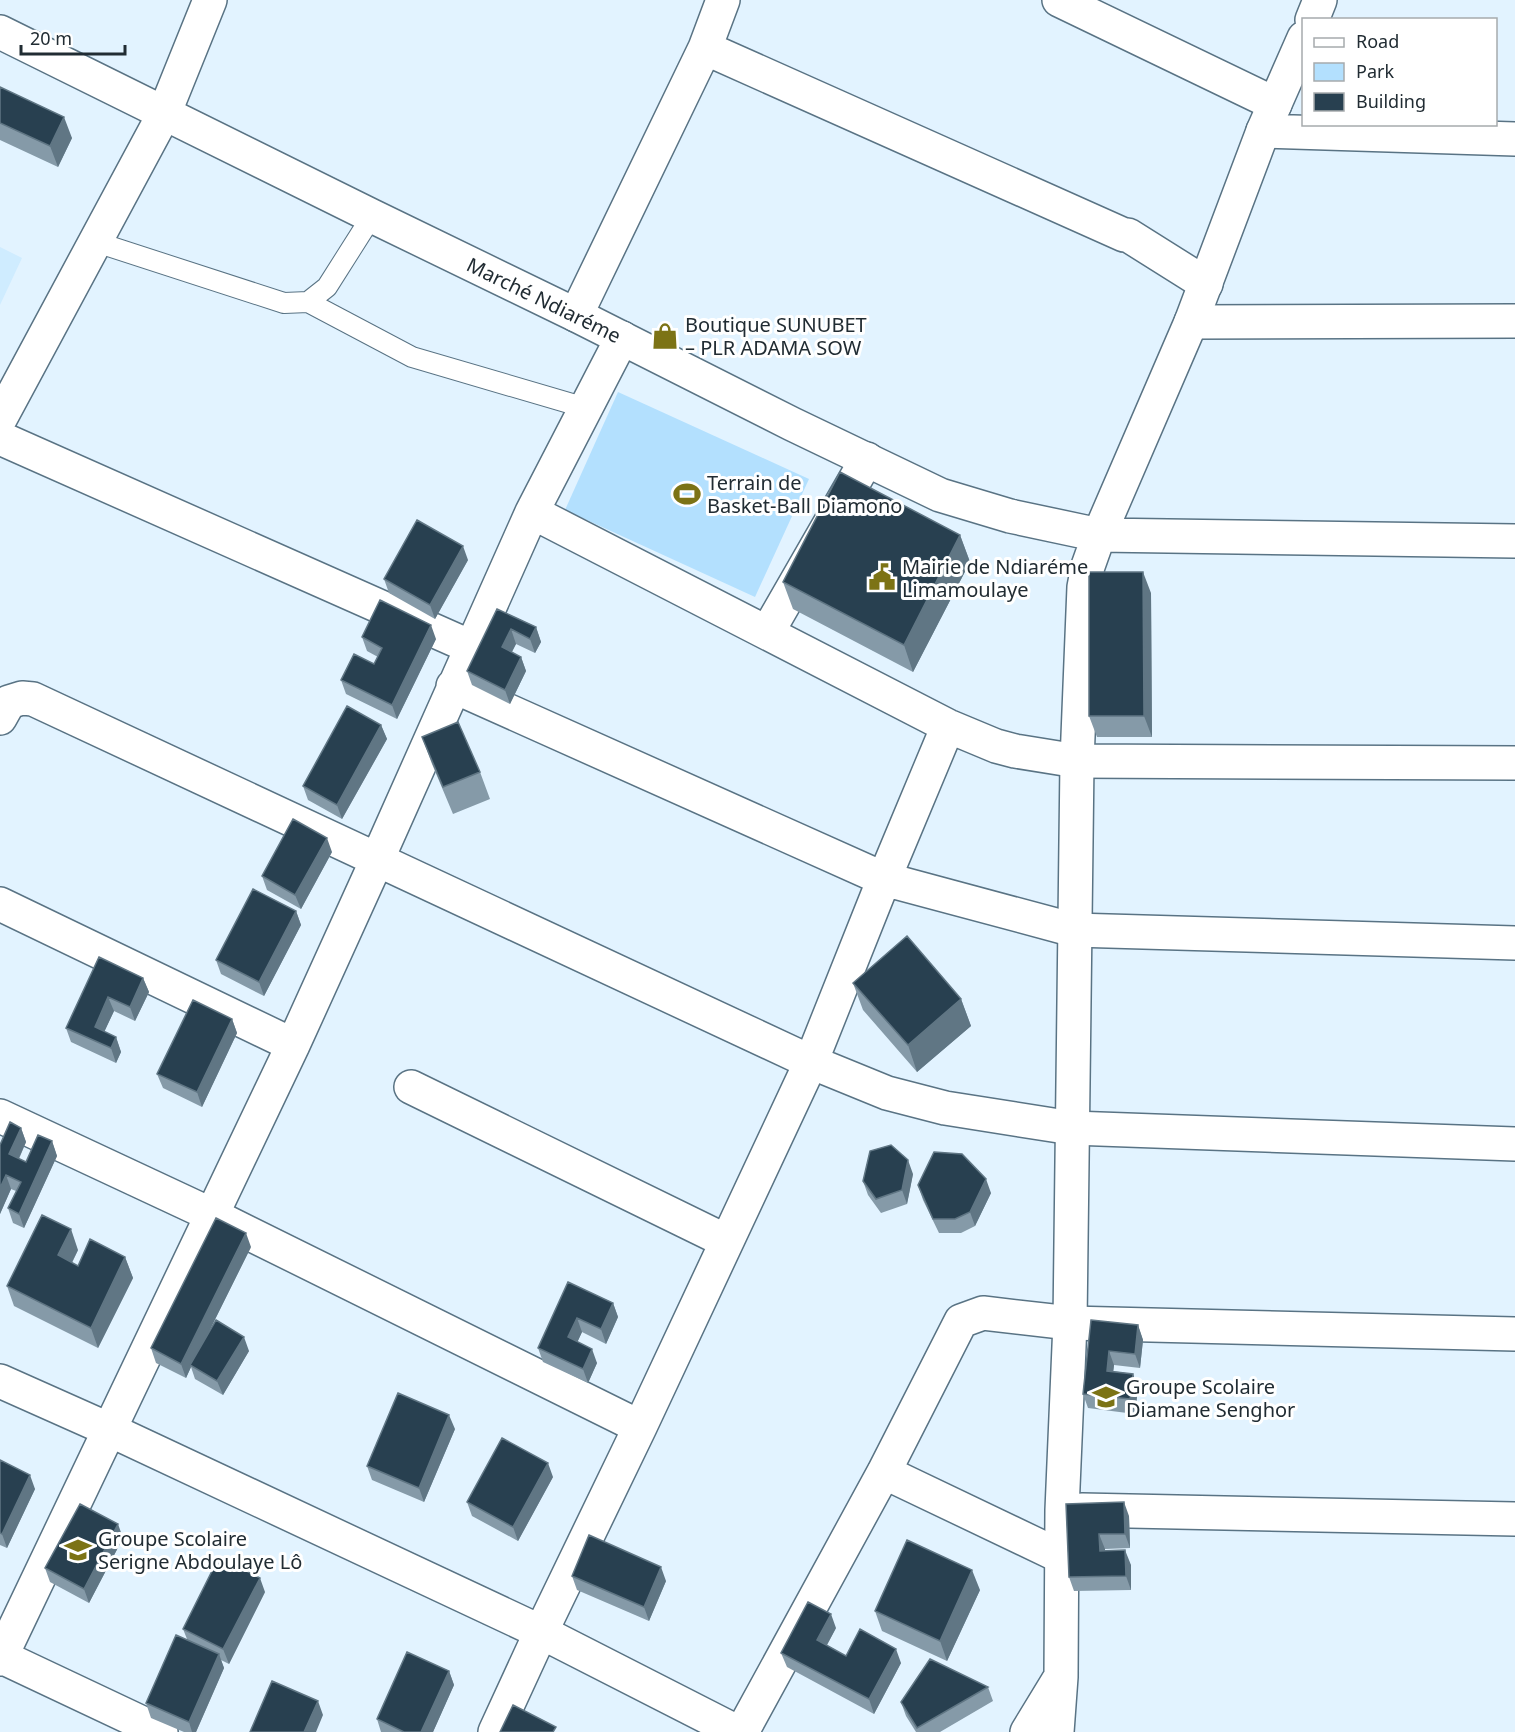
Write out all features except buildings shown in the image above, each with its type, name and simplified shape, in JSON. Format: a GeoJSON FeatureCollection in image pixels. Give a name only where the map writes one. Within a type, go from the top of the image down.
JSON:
{"type":"FeatureCollection","features":[{"type":"Feature","properties":{"kind":"street"},"geometry":{"type":"LineString","coordinates":[[0,419],[164,114],[210,0]]}},
{"type":"Feature","properties":{"kind":"street"},"geometry":{"type":"LineString","coordinates":[[576,315],[705,48],[723,0]]}},
{"type":"Feature","properties":{"kind":"street"},"geometry":{"type":"LineString","coordinates":[[1059,0],[1269,118],[1302,121]]}},
{"type":"Feature","properties":{"kind":"street"},"geometry":{"type":"LineString","coordinates":[[1313,18],[1320,0]]}},
{"type":"Feature","properties":{"kind":"street","name":"Marché Ndiaréme"},"geometry":{"type":"LineString","coordinates":[[0,32],[576,315],[782,419],[949,497],[1010,516],[1099,535],[1515,541]]}},
{"type":"Feature","properties":{"kind":"street"},"geometry":{"type":"LineString","coordinates":[[1057,1732],[1061,1677],[1062,1510],[1070,1323],[1077,761],[1084,587],[1088,566],[1099,535],[1191,322],[1269,118],[1302,43]]}},
{"type":"Feature","properties":{"kind":"street"},"geometry":{"type":"LineString","coordinates":[[705,48],[1128,235],[1206,284]]}},
{"type":"Feature","properties":{"kind":"street"},"geometry":{"type":"LineString","coordinates":[[1363,126],[1515,139]]}},
{"type":"Feature","properties":{"kind":"street"},"geometry":{"type":"LineString","coordinates":[[1191,322],[1515,321]]}},
{"type":"Feature","properties":{"kind":"street"},"geometry":{"type":"LineString","coordinates":[[160,1732],[0,1657],[293,1045],[532,512],[622,338]]}},
{"type":"Feature","properties":{"kind":"street"},"geometry":{"type":"LineString","coordinates":[[0,438],[471,647]]}},
{"type":"Feature","properties":{"kind":"street"},"geometry":{"type":"LineString","coordinates":[[767,633],[867,459]]}},
{"type":"Feature","properties":{"kind":"street"},"geometry":{"type":"LineString","coordinates":[[532,512],[948,726],[996,746],[1015,751],[1077,761],[1515,763]]}},
{"type":"Feature","properties":{"kind":"street"},"geometry":{"type":"LineString","coordinates":[[453,686],[884,879],[1074,930],[1515,943]]}},
{"type":"Feature","properties":{"kind":"street"},"geometry":{"type":"LineString","coordinates":[[0,718],[9,702],[22,698],[33,699],[811,1062],[887,1093],[945,1108],[1072,1128],[1515,1143]]}},
{"type":"Feature","properties":{"kind":"street"},"geometry":{"type":"LineString","coordinates":[[495,1732],[811,1062],[948,726]]}},
{"type":"Feature","properties":{"kind":"street"},"geometry":{"type":"LineString","coordinates":[[0,904],[293,1045]]}},
{"type":"Feature","properties":{"kind":"street"},"geometry":{"type":"LineString","coordinates":[[411,1087],[726,1241]]}},
{"type":"Feature","properties":{"kind":"street"},"geometry":{"type":"LineString","coordinates":[[0,1116],[212,1215],[640,1427]]}},
{"type":"Feature","properties":{"kind":"street"},"geometry":{"type":"LineString","coordinates":[[0,1381],[110,1430],[541,1632],[740,1732],[884,1472],[961,1321],[983,1313],[1070,1323],[1515,1334]]}},
{"type":"Feature","properties":{"kind":"street"},"geometry":{"type":"LineString","coordinates":[[884,1472],[1062,1557]]}},
{"type":"Feature","properties":{"kind":"street"},"geometry":{"type":"LineString","coordinates":[[1062,1510],[1515,1519]]}},
{"type":"Feature","properties":{"kind":"street"},"geometry":{"type":"LineString","coordinates":[[1027,1732],[1061,1677]]}},
{"type":"Feature","properties":{"kind":"lane"},"geometry":{"type":"LineString","coordinates":[[308,302],[327,287],[372,216]]}},
{"type":"Feature","properties":{"kind":"lane"},"geometry":{"type":"LineString","coordinates":[[96,242],[284,303],[308,302],[412,357],[586,408]]}},
{"type":"Feature","properties":{"kind":"shaded area"},"geometry":{"type":"Polygon","coordinates":[[[0,247],[22,258],[0,305],[0,247]]]}},
{"type":"Feature","properties":{"kind":"green space","name":"Terrain de Basket-Ball Diamono"},"geometry":{"type":"Polygon","coordinates":[[[618,392],[809,479],[755,597],[565,510],[618,392]]]}},
{"type":"Feature","properties":{"kind":"place","name":"Boutique SUNUBET – PLR ADAMA SOW"},"geometry":{"type":"Point","coordinates":[665,336]}},
{"type":"Feature","properties":{"kind":"place","name":"Terrain de Basket-Ball Diamono"},"geometry":{"type":"Point","coordinates":[687,494]}},
{"type":"Feature","properties":{"kind":"place","name":"Mairie de Ndiaréme Limamoulaye"},"geometry":{"type":"Point","coordinates":[882,577]}},
{"type":"Feature","properties":{"kind":"place","name":"Groupe Scolaire Diamane Senghor"},"geometry":{"type":"Point","coordinates":[1106,1397]}},
{"type":"Feature","properties":{"kind":"place","name":"Groupe Scolaire Serigne Abdoulaye Lô"},"geometry":{"type":"Point","coordinates":[78,1550]}}]}
